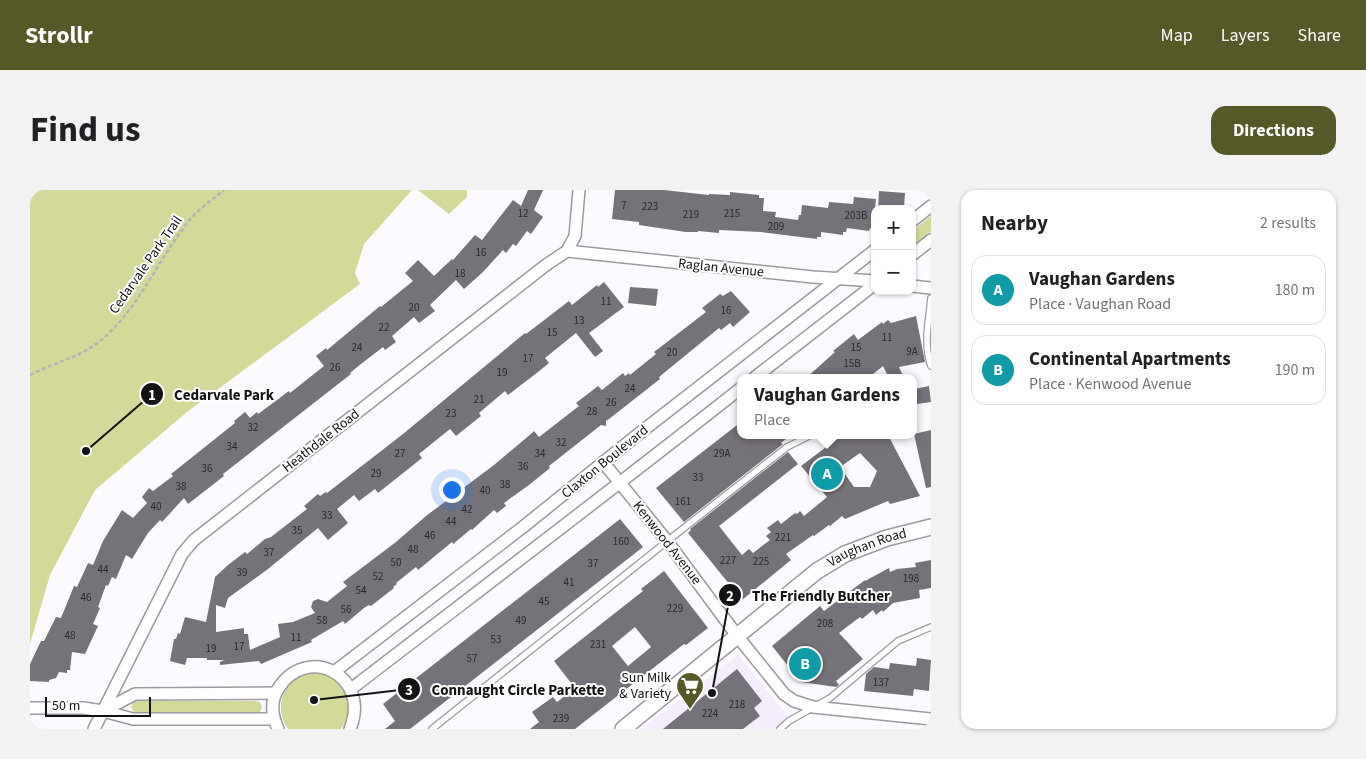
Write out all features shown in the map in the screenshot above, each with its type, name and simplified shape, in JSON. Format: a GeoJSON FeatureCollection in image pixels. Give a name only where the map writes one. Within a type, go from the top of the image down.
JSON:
{"type":"FeatureCollection","features":[{"type":"Feature","properties":{"kind":"street"},"geometry":{"type":"LineString","coordinates":[[567,251],[575,236],[579,190]]}},
{"type":"Feature","properties":{"kind":"street"},"geometry":{"type":"LineString","coordinates":[[916,218],[931,206]]}},
{"type":"Feature","properties":{"kind":"street"},"geometry":{"type":"LineString","coordinates":[[916,252],[931,240]]}},
{"type":"Feature","properties":{"kind":"street","name":"Raglan Avenue"},"geometry":{"type":"LineString","coordinates":[[567,251],[871,282]]}},
{"type":"Feature","properties":{"kind":"street","name":"Heathdale Road"},"geometry":{"type":"LineString","coordinates":[[94,729],[182,554],[194,540],[546,265],[567,251]]}},
{"type":"Feature","properties":{"kind":"street","name":"Claxton Boulevard"},"geometry":{"type":"LineString","coordinates":[[334,672],[523,528],[603,462],[871,253]]}},
{"type":"Feature","properties":{"kind":"street"},"geometry":{"type":"LineString","coordinates":[[759,374],[871,286]]}},
{"type":"Feature","properties":{"kind":"street"},"geometry":{"type":"LineString","coordinates":[[916,286],[931,288]]}},
{"type":"Feature","properties":{"kind":"street","name":"Claxton Boulevard"},"geometry":{"type":"LineString","coordinates":[[351,689],[737,391]]}},
{"type":"Feature","properties":{"kind":"street","name":"Kenwood Avenue"},"geometry":{"type":"LineString","coordinates":[[603,462],[667,541],[738,637],[784,694],[794,701],[814,707],[931,719]]}},
{"type":"Feature","properties":{"kind":"street","name":"Vaughan Road"},"geometry":{"type":"LineString","coordinates":[[623,729],[817,571],[845,554],[888,538],[931,527]]}},
{"type":"Feature","properties":{"kind":"street"},"geometry":{"type":"LineString","coordinates":[[30,708],[84,708],[133,719],[276,724],[272,706],[275,693],[282,681],[293,672],[306,668],[320,667],[334,672],[344,679],[351,689],[355,703],[354,718],[350,729]]}},
{"type":"Feature","properties":{"kind":"street"},"geometry":{"type":"LineString","coordinates":[[103,711],[135,694],[275,693]]}},
{"type":"Feature","properties":{"kind":"lane"},"geometry":{"type":"LineString","coordinates":[[931,298],[926,337],[931,366]]}},
{"type":"Feature","properties":{"kind":"lane"},"geometry":{"type":"LineString","coordinates":[[432,729],[787,447],[803,439]]}},
{"type":"Feature","properties":{"kind":"lane"},"geometry":{"type":"LineString","coordinates":[[780,729],[790,720],[830,698],[898,641],[931,627]]}},
{"type":"Feature","properties":{"kind":"path","name":"Cedarvale Park Trail"},"geometry":{"type":"LineString","coordinates":[[30,375],[79,355],[108,334],[125,315],[151,279],[187,222],[224,190]]}},
{"type":"Feature","properties":{"kind":"shaded area"},"geometry":{"type":"Polygon","coordinates":[[[738,655],[792,721],[782,729],[641,729],[738,655]]]}},
{"type":"Feature","properties":{"kind":"green space"},"geometry":{"type":"Polygon","coordinates":[[[30,190],[412,190],[364,244],[355,273],[360,284],[187,412],[95,490],[50,575],[30,644],[30,190]]]}},
{"type":"Feature","properties":{"kind":"green space"},"geometry":{"type":"Polygon","coordinates":[[[418,190],[467,190],[467,197],[449,214],[418,190]]]}},
{"type":"Feature","properties":{"kind":"green space"},"geometry":{"type":"Polygon","coordinates":[[[931,216],[931,232],[916,244],[916,228],[931,216]]]}},
{"type":"Feature","properties":{"kind":"green space"},"geometry":{"type":"Polygon","coordinates":[[[315,673],[325,675],[340,686],[348,702],[346,720],[341,729],[288,729],[283,720],[281,710],[284,692],[296,679],[315,673]]]}},
{"type":"Feature","properties":{"kind":"green space"},"geometry":{"type":"Polygon","coordinates":[[[138,701],[255,701],[260,702],[262,707],[258,713],[138,713],[133,711],[131,707],[133,703],[138,701]]]}},
{"type":"Feature","properties":{"kind":"building"},"geometry":{"type":"Polygon","coordinates":[[[528,190],[543,190],[534,210],[543,217],[531,234],[527,231],[516,246],[513,244],[506,253],[503,250],[464,289],[456,280],[430,305],[435,311],[419,323],[414,317],[392,336],[396,342],[385,350],[383,347],[361,364],[188,504],[184,498],[162,522],[160,520],[148,533],[132,559],[126,555],[116,579],[112,577],[108,586],[106,585],[98,607],[100,608],[93,624],[98,626],[85,654],[72,652],[70,670],[67,670],[67,673],[59,672],[56,678],[49,680],[49,682],[30,681],[30,664],[41,641],[44,641],[56,617],[61,618],[74,586],[77,587],[88,563],[93,565],[103,541],[122,510],[133,518],[147,503],[142,497],[149,488],[153,491],[173,476],[171,474],[235,423],[234,421],[245,412],[250,418],[257,412],[258,414],[289,391],[290,393],[324,366],[316,356],[326,348],[327,350],[413,281],[405,273],[418,260],[434,276],[453,260],[475,235],[482,240],[513,200],[521,206],[528,190]]]}},
{"type":"Feature","properties":{"kind":"building"},"geometry":{"type":"Polygon","coordinates":[[[615,190],[664,190],[709,195],[730,195],[730,192],[759,195],[759,198],[764,198],[763,211],[776,212],[775,217],[798,220],[799,215],[801,215],[802,205],[828,208],[829,202],[853,204],[854,197],[876,199],[875,205],[871,205],[871,228],[869,231],[847,228],[843,235],[821,232],[821,237],[817,237],[817,239],[761,232],[719,230],[719,233],[686,232],[639,225],[639,222],[612,219],[615,190]]]}},
{"type":"Feature","properties":{"kind":"building"},"geometry":{"type":"Polygon","coordinates":[[[879,191],[905,193],[904,205],[878,205],[879,191]]]}},
{"type":"Feature","properties":{"kind":"building"},"geometry":{"type":"Polygon","coordinates":[[[604,282],[624,307],[589,333],[603,351],[595,357],[576,333],[545,358],[549,363],[508,395],[505,391],[479,413],[481,416],[456,436],[450,429],[419,454],[422,458],[378,493],[375,489],[359,501],[354,495],[337,509],[348,523],[328,540],[318,528],[268,569],[228,598],[225,608],[216,605],[216,632],[244,628],[244,634],[248,634],[250,650],[280,637],[278,624],[293,622],[315,613],[311,607],[313,601],[318,599],[327,602],[347,586],[343,582],[494,465],[534,431],[539,437],[579,406],[576,403],[598,386],[602,390],[623,373],[625,376],[629,373],[630,375],[656,354],[654,352],[706,312],[702,308],[720,294],[723,296],[731,291],[750,312],[733,327],[730,323],[721,330],[719,328],[659,377],[660,379],[606,421],[606,426],[601,425],[549,466],[550,468],[529,485],[504,503],[506,506],[497,513],[494,510],[472,530],[453,544],[452,542],[418,570],[416,567],[396,583],[394,588],[371,606],[369,605],[364,608],[345,624],[343,621],[311,640],[312,642],[261,664],[259,661],[220,665],[220,662],[224,660],[207,660],[207,658],[187,658],[185,665],[170,661],[174,639],[176,639],[178,633],[180,634],[185,617],[206,622],[215,577],[228,565],[245,552],[247,554],[265,539],[271,537],[307,509],[304,506],[318,494],[320,496],[327,493],[403,434],[525,333],[569,301],[572,305],[597,285],[598,287],[604,282]]]}},
{"type":"Feature","properties":{"kind":"building"},"geometry":{"type":"Polygon","coordinates":[[[630,287],[658,289],[656,306],[628,303],[630,287]]]}},
{"type":"Feature","properties":{"kind":"building"},"geometry":{"type":"Polygon","coordinates":[[[916,316],[925,362],[899,367],[902,374],[887,374],[883,366],[873,374],[810,374],[835,352],[833,351],[854,334],[858,340],[882,322],[883,324],[888,320],[891,323],[916,316]]]}},
{"type":"Feature","properties":{"kind":"building"},"geometry":{"type":"Polygon","coordinates":[[[929,386],[931,402],[917,404],[917,389],[929,386]]]}},
{"type":"Feature","properties":{"kind":"building"},"geometry":{"type":"Polygon","coordinates":[[[737,425],[737,439],[786,439],[781,443],[783,444],[684,522],[656,488],[737,425]]]}},
{"type":"Feature","properties":{"kind":"building"},"geometry":{"type":"Polygon","coordinates":[[[931,430],[931,487],[926,488],[915,439],[917,439],[917,433],[931,430]]]}},
{"type":"Feature","properties":{"kind":"building"},"geometry":{"type":"Polygon","coordinates":[[[837,439],[890,439],[920,496],[890,504],[888,501],[845,519],[842,516],[830,526],[813,535],[786,554],[791,560],[742,600],[688,533],[690,529],[788,452],[798,464],[719,526],[742,555],[749,549],[753,553],[770,540],[766,536],[771,532],[767,528],[778,520],[781,524],[800,511],[804,516],[827,497],[801,466],[837,439]],[[860,453],[840,467],[854,487],[870,487],[877,471],[860,453]]]}},
{"type":"Feature","properties":{"kind":"building"},"geometry":{"type":"Polygon","coordinates":[[[620,519],[643,547],[410,729],[385,729],[395,721],[383,704],[620,519]]]}},
{"type":"Feature","properties":{"kind":"building"},"geometry":{"type":"Polygon","coordinates":[[[931,560],[931,588],[919,590],[920,598],[893,603],[883,612],[882,610],[876,615],[873,610],[839,633],[863,659],[836,681],[839,685],[836,687],[801,682],[772,646],[820,606],[824,611],[865,580],[889,568],[890,572],[897,569],[916,567],[915,563],[931,560]]]}},
{"type":"Feature","properties":{"kind":"building"},"geometry":{"type":"Polygon","coordinates":[[[664,571],[708,628],[686,645],[684,644],[575,729],[530,729],[539,722],[532,712],[553,697],[557,702],[575,688],[554,661],[643,591],[641,589],[664,571]],[[635,627],[612,646],[628,666],[651,647],[635,627]]]}},
{"type":"Feature","properties":{"kind":"building"},"geometry":{"type":"Polygon","coordinates":[[[917,658],[931,660],[929,691],[914,689],[913,696],[864,691],[866,674],[874,667],[889,669],[890,663],[916,666],[917,658]]]}},
{"type":"Feature","properties":{"kind":"building"},"geometry":{"type":"Polygon","coordinates":[[[737,669],[762,701],[754,708],[760,716],[743,729],[663,729],[737,669]]]}},
{"type":"Feature","properties":{"kind":"place","name":"Cedarvale Park"},"geometry":{"type":"Point","coordinates":[86,451]}},
{"type":"Feature","properties":{"kind":"place","name":"Vaughan Gardens"},"geometry":{"type":"Point","coordinates":[827,474]}},
{"type":"Feature","properties":{"kind":"place","name":"Continental Apartments"},"geometry":{"type":"Point","coordinates":[805,664]}},
{"type":"Feature","properties":{"kind":"place","name":"The Friendly Butcher"},"geometry":{"type":"Point","coordinates":[712,693]}},
{"type":"Feature","properties":{"kind":"place","name":"Connaught Circle Parkette"},"geometry":{"type":"Point","coordinates":[314,700]}},
{"type":"Feature","properties":{"kind":"place","name":"Sun Milk & Variety"},"geometry":{"type":"Point","coordinates":[690,710]}}]}
